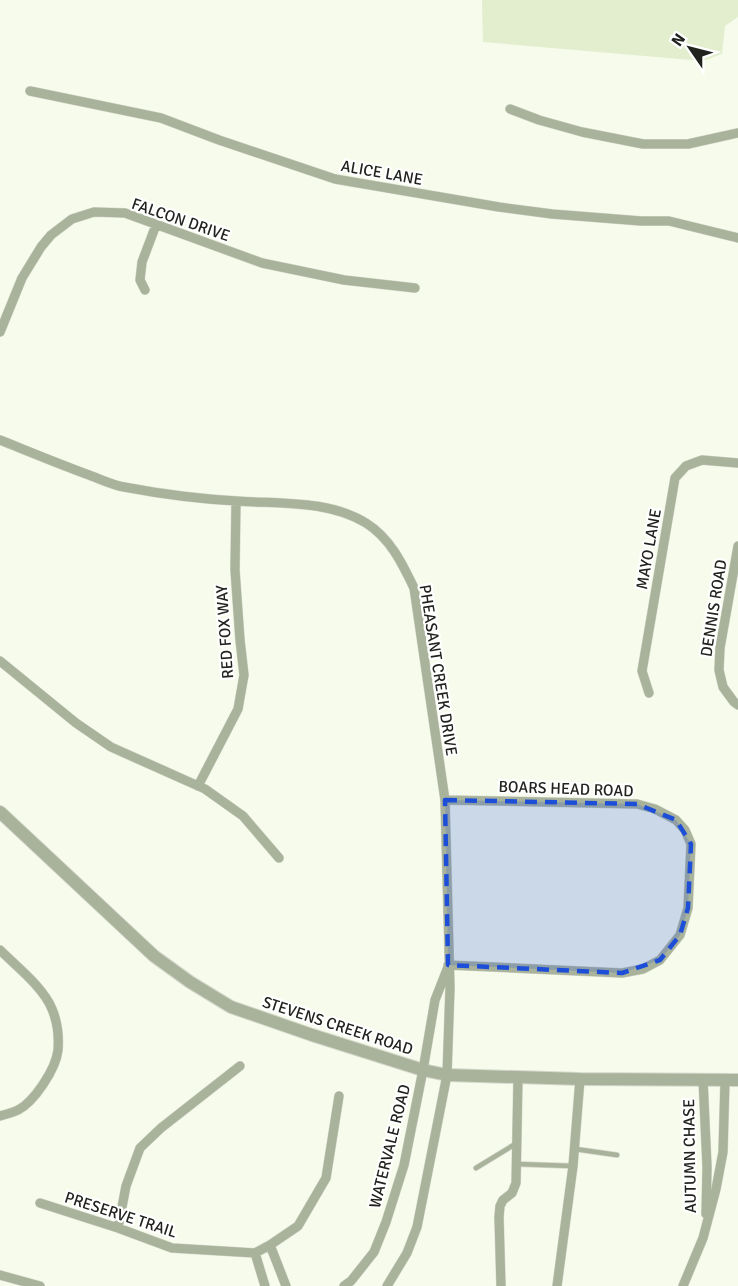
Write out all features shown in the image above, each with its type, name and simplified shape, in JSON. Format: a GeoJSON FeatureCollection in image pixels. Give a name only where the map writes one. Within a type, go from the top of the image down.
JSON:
{"type":"FeatureCollection","features":[{"type":"Feature","properties":{"kind":"street","name":"ALICE LANE"},"geometry":{"type":"LineString","coordinates":[[30,92],[160,118],[335,179],[552,214],[641,221],[669,220],[738,238]]}},
{"type":"Feature","properties":{"kind":"street"},"geometry":{"type":"LineString","coordinates":[[510,109],[582,132],[643,144],[688,144],[738,133]]}},
{"type":"Feature","properties":{"kind":"street","name":"FALCON DRIVE"},"geometry":{"type":"LineString","coordinates":[[0,332],[22,278],[40,247],[72,219],[94,212],[125,213],[262,263],[344,280],[415,288]]}},
{"type":"Feature","properties":{"kind":"street"},"geometry":{"type":"LineString","coordinates":[[145,290],[140,280],[142,262],[156,225]]}},
{"type":"Feature","properties":{"kind":"street","name":"PHEASANT CREEK DRIVE"},"geometry":{"type":"LineString","coordinates":[[0,440],[121,487],[236,501],[297,504],[345,512],[367,524],[386,540],[396,554],[414,588],[445,800],[450,988],[447,1075]]}},
{"type":"Feature","properties":{"kind":"street","name":"MAYO LANE"},"geometry":{"type":"LineString","coordinates":[[649,693],[642,671],[675,478],[686,466],[702,460],[738,462]]}},
{"type":"Feature","properties":{"kind":"street","name":"RED FOX WAY"},"geometry":{"type":"LineString","coordinates":[[198,786],[238,710],[244,675],[235,570],[236,501]]}},
{"type":"Feature","properties":{"kind":"street","name":"DENNIS ROAD"},"geometry":{"type":"LineString","coordinates":[[738,546],[720,648],[719,670],[723,687],[738,705]]}},
{"type":"Feature","properties":{"kind":"street"},"geometry":{"type":"LineString","coordinates":[[0,661],[76,723],[111,747],[205,789],[243,816],[279,858]]}},
{"type":"Feature","properties":{"kind":"street","name":"BOARS HEAD ROAD"},"geometry":{"type":"LineString","coordinates":[[445,800],[637,804],[655,808],[676,820],[685,830],[691,844],[688,908],[680,935],[660,960],[643,969],[622,973],[448,965]]}},
{"type":"Feature","properties":{"kind":"street","name":"STEVENS CREEK ROAD"},"geometry":{"type":"LineString","coordinates":[[0,812],[154,956],[231,1007],[423,1070],[447,1075],[738,1080]]}},
{"type":"Feature","properties":{"kind":"street"},"geometry":{"type":"LineString","coordinates":[[0,950],[40,990],[52,1009],[57,1029],[58,1052],[48,1077],[33,1097],[18,1110],[0,1116]]}},
{"type":"Feature","properties":{"kind":"street","name":"PHEASANT CREEK DRIVE"},"geometry":{"type":"LineString","coordinates":[[423,1070],[435,1000],[448,965]]}},
{"type":"Feature","properties":{"kind":"street"},"geometry":{"type":"LineString","coordinates":[[432,1021],[449,1023]]}},
{"type":"Feature","properties":{"kind":"street"},"geometry":{"type":"LineString","coordinates":[[118,1228],[126,1186],[140,1148],[161,1128],[240,1066]]}},
{"type":"Feature","properties":{"kind":"street","name":"WATERVALE ROAD"},"geometry":{"type":"LineString","coordinates":[[344,1286],[351,1281],[374,1252],[386,1222],[404,1165],[423,1070]]}},
{"type":"Feature","properties":{"kind":"street"},"geometry":{"type":"LineString","coordinates":[[387,1286],[407,1253],[417,1227],[447,1075]]}},
{"type":"Feature","properties":{"kind":"street"},"geometry":{"type":"LineString","coordinates":[[501,1286],[499,1217],[503,1200],[512,1193],[516,1183],[518,1078]]}},
{"type":"Feature","properties":{"kind":"street"},"geometry":{"type":"LineString","coordinates":[[557,1286],[575,1149],[580,1079]]}},
{"type":"Feature","properties":{"kind":"street","name":"AUTUMN CHASE"},"geometry":{"type":"LineString","coordinates":[[703,1079],[706,1167],[705,1232]]}},
{"type":"Feature","properties":{"kind":"street","name":"AUTUMN CHASE"},"geometry":{"type":"LineString","coordinates":[[683,1286],[705,1232],[723,1152],[724,1080]]}},
{"type":"Feature","properties":{"kind":"street"},"geometry":{"type":"LineString","coordinates":[[265,1286],[255,1253],[298,1226],[326,1178],[339,1096]]}},
{"type":"Feature","properties":{"kind":"street","name":"PRESERVE TRAIL"},"geometry":{"type":"LineString","coordinates":[[40,1203],[172,1248],[255,1253]]}},
{"type":"Feature","properties":{"kind":"street"},"geometry":{"type":"LineString","coordinates":[[270,1245],[286,1286]]}},
{"type":"Feature","properties":{"kind":"street"},"geometry":{"type":"LineString","coordinates":[[0,1275],[40,1286]]}},
{"type":"Feature","properties":{"kind":"lane"},"geometry":{"type":"LineString","coordinates":[[476,1168],[517,1143]]}},
{"type":"Feature","properties":{"kind":"lane"},"geometry":{"type":"LineString","coordinates":[[575,1149],[617,1155]]}},
{"type":"Feature","properties":{"kind":"lane"},"geometry":{"type":"LineString","coordinates":[[516,1164],[573,1166]]}},
{"type":"Feature","properties":{"kind":"highlighted area"},"geometry":{"type":"Polygon","coordinates":[[[445,800],[637,804],[676,820],[691,844],[688,908],[680,935],[660,960],[622,973],[448,965],[445,800]]]}},
{"type":"Feature","properties":{"kind":"green space"},"geometry":{"type":"Polygon","coordinates":[[[482,0],[738,0],[738,17],[725,26],[722,54],[703,61],[483,42],[482,0]]]}}]}
